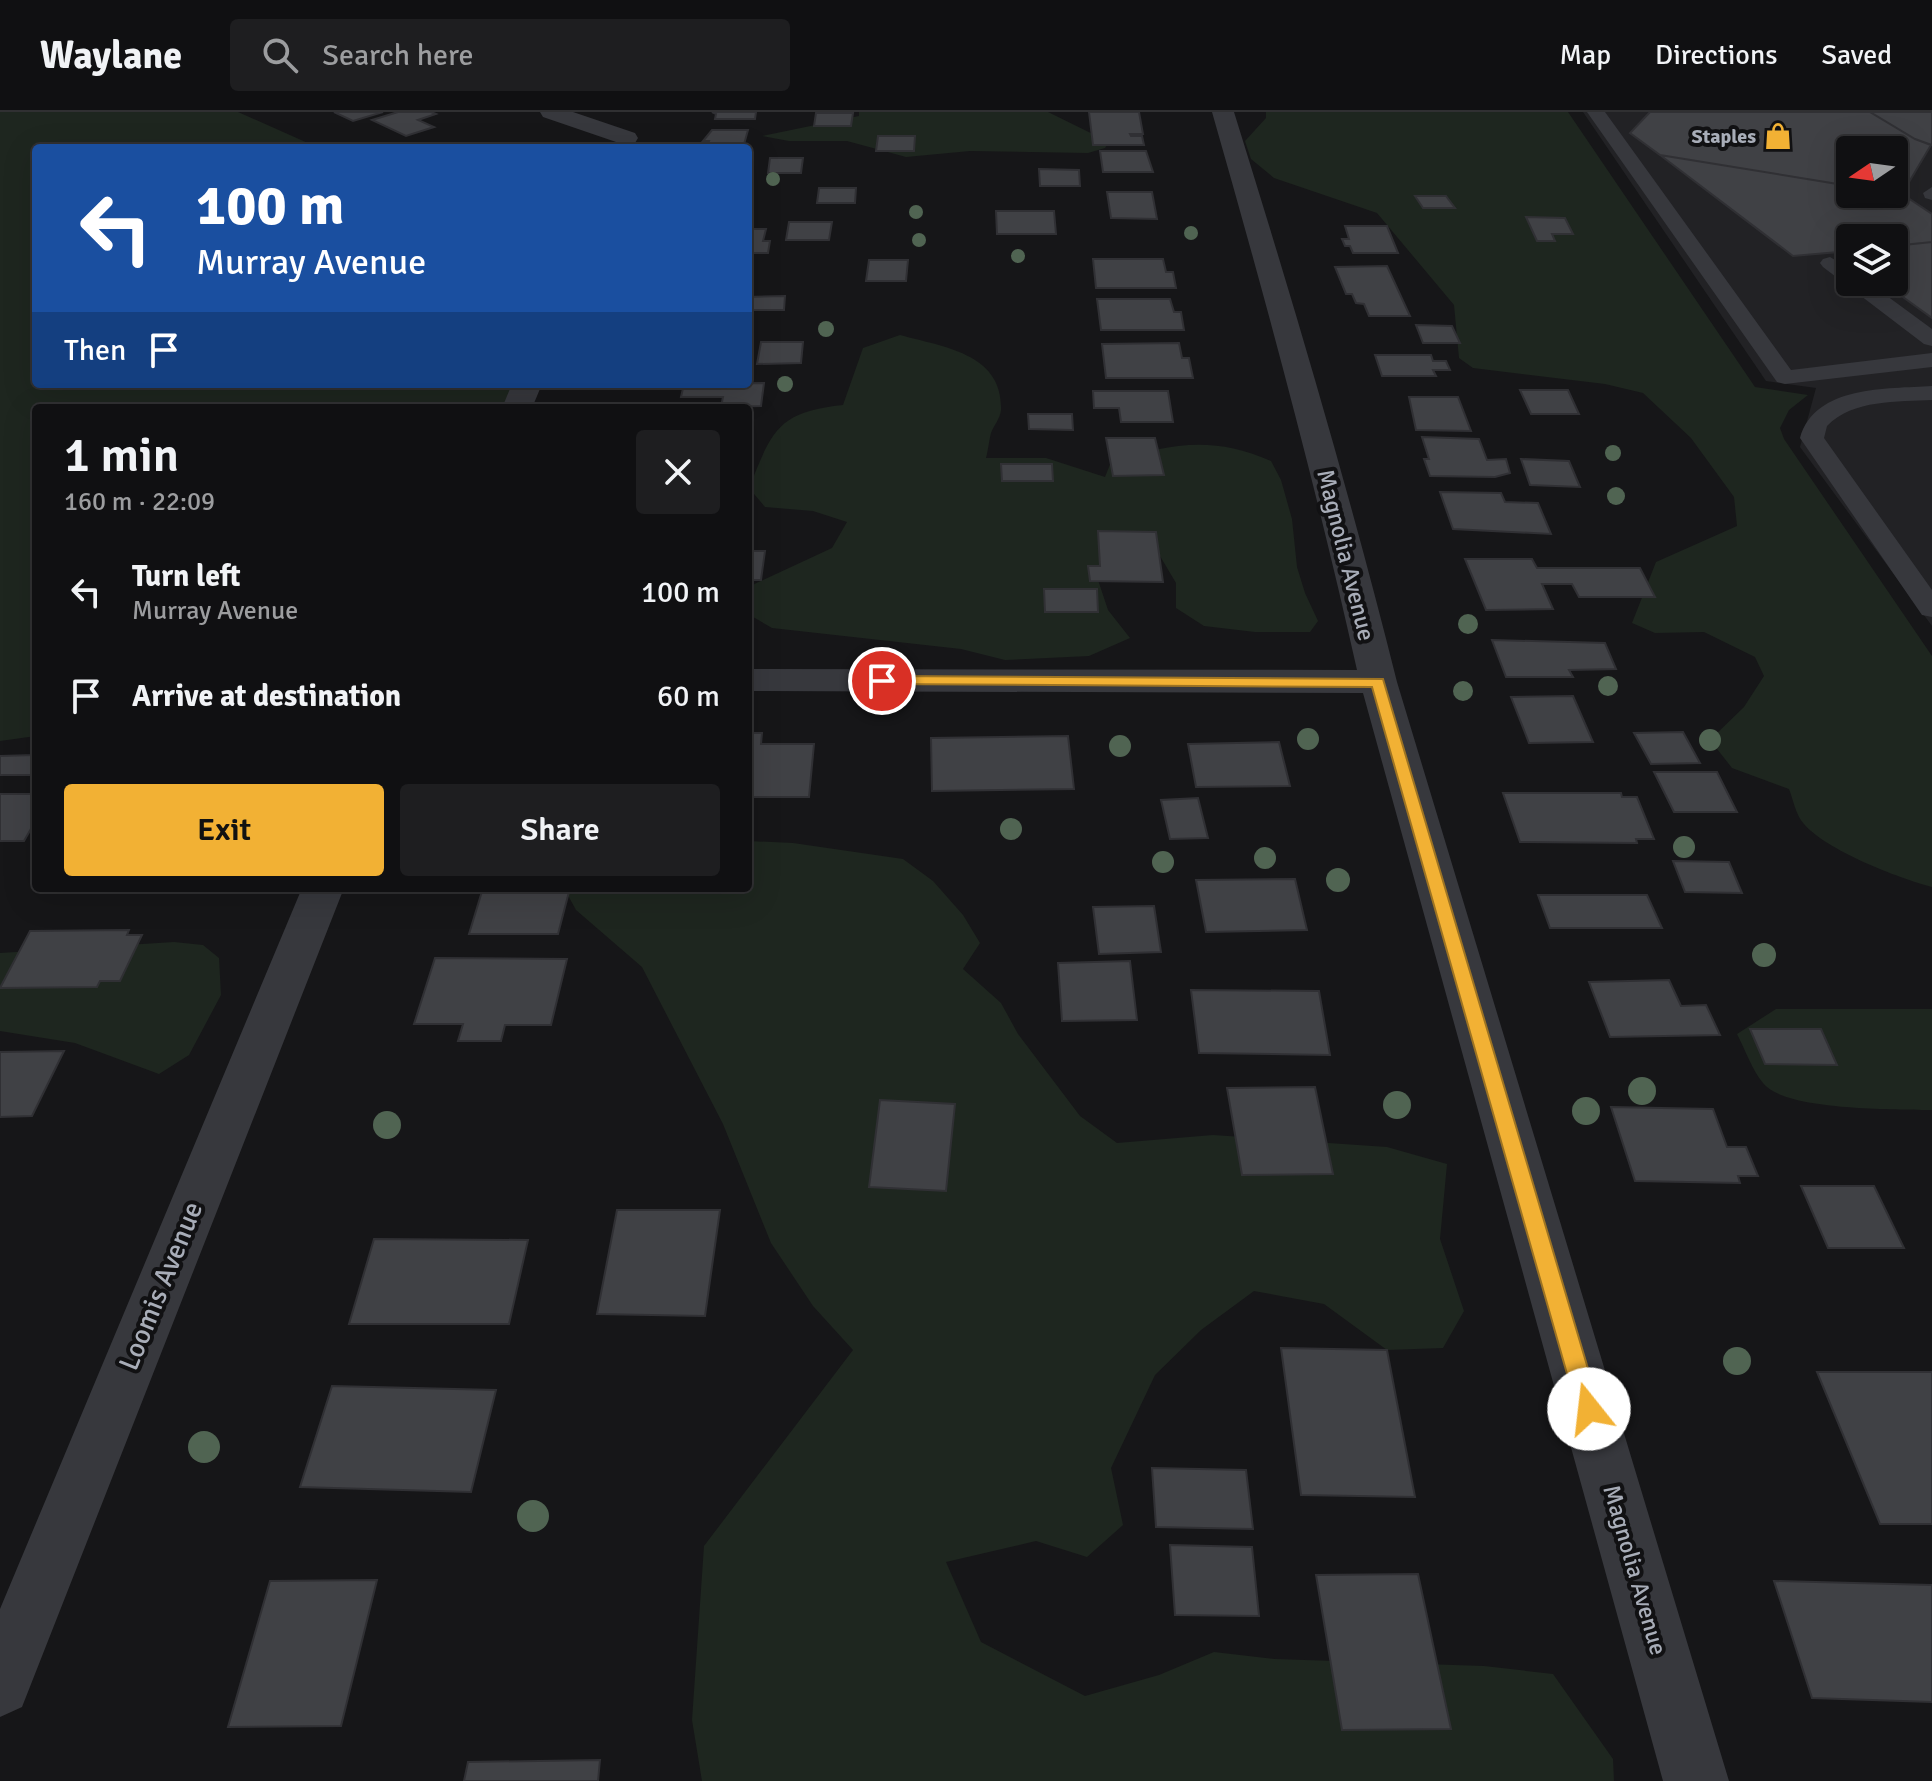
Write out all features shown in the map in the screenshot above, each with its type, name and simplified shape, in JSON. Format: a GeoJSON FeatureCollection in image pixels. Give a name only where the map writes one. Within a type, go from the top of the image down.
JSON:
{"type":"FeatureCollection","features":[{"type":"Feature","properties":{"kind":"street"},"geometry":{"type":"LineString","coordinates":[[551,112],[625,143],[637,112]]}},
{"type":"Feature","properties":{"kind":"street","name":"Magnolia Avenue"},"geometry":{"type":"LineString","coordinates":[[1223,112],[1289,333],[1345,541],[1378,682],[1696,1781]]}},
{"type":"Feature","properties":{"kind":"street"},"geometry":{"type":"LineString","coordinates":[[752,680],[1378,682]]}},
{"type":"Feature","properties":{"kind":"street","name":"Loomis Avenue"},"geometry":{"type":"LineString","coordinates":[[0,1685],[321,892]]}},
{"type":"Feature","properties":{"kind":"lane"},"geometry":{"type":"LineString","coordinates":[[1596,112],[1785,377],[1932,360]]}},
{"type":"Feature","properties":{"kind":"lane"},"geometry":{"type":"LineString","coordinates":[[1830,263],[1836,268]]}},
{"type":"Feature","properties":{"kind":"lane"},"geometry":{"type":"LineString","coordinates":[[1874,296],[1932,339]]}},
{"type":"Feature","properties":{"kind":"lane"},"geometry":{"type":"LineString","coordinates":[[1932,393],[1843,403],[1822,417],[1812,432],[1812,438],[1932,609]]}},
{"type":"Feature","properties":{"kind":"shaded area"},"geometry":{"type":"Polygon","coordinates":[[[0,112],[238,112],[310,144],[32,144],[32,388],[525,388],[519,404],[32,404],[32,737],[0,741],[0,112]]]}},
{"type":"Feature","properties":{"kind":"shaded area"},"geometry":{"type":"Polygon","coordinates":[[[859,112],[1048,112],[1109,142],[1105,148],[1088,153],[970,151],[906,157],[847,141],[789,141],[762,136],[859,116],[859,112]]]}},
{"type":"Feature","properties":{"kind":"shaded area"},"geometry":{"type":"Polygon","coordinates":[[[1266,112],[1568,112],[1755,387],[1808,395],[1789,410],[1780,428],[1784,439],[1932,656],[1932,887],[1882,870],[1828,844],[1801,821],[1789,789],[1732,768],[1710,740],[1744,707],[1764,676],[1755,657],[1704,632],[1655,633],[1632,623],[1656,562],[1737,526],[1734,497],[1691,438],[1643,393],[1605,384],[1473,368],[1459,358],[1454,305],[1377,213],[1274,178],[1251,159],[1245,141],[1266,118],[1266,112]]]}},
{"type":"Feature","properties":{"kind":"shaded area"},"geometry":{"type":"Polygon","coordinates":[[[1583,112],[1932,112],[1932,626],[1800,447],[1816,388],[1766,381],[1583,112]]]}},
{"type":"Feature","properties":{"kind":"shaded area"},"geometry":{"type":"Polygon","coordinates":[[[900,335],[951,349],[981,364],[992,376],[999,391],[1001,410],[991,433],[986,458],[1046,458],[1105,477],[1111,462],[1191,445],[1229,448],[1271,461],[1281,480],[1292,519],[1297,567],[1318,621],[1310,632],[1255,632],[1204,626],[1176,608],[1176,583],[1160,556],[1119,558],[1096,574],[1108,610],[1130,638],[1089,656],[1005,660],[961,649],[772,628],[752,616],[752,585],[832,548],[847,522],[813,511],[765,507],[752,492],[752,481],[771,439],[790,419],[821,408],[843,405],[863,348],[900,335]]]}},
{"type":"Feature","properties":{"kind":"shaded area"},"geometry":{"type":"Polygon","coordinates":[[[752,841],[793,843],[903,859],[933,881],[963,915],[980,943],[963,969],[1001,1003],[1018,1034],[1080,1116],[1117,1143],[1213,1135],[1387,1147],[1447,1164],[1440,1239],[1464,1311],[1443,1348],[1387,1350],[1324,1304],[1254,1291],[1201,1330],[1155,1375],[1111,1468],[1123,1525],[1087,1557],[1036,1541],[946,1562],[981,1642],[1085,1696],[1159,1675],[1214,1652],[1275,1659],[1484,1666],[1553,1674],[1613,1759],[1614,1781],[702,1781],[692,1720],[704,1546],[853,1350],[813,1306],[771,1243],[723,1124],[642,967],[576,910],[566,892],[752,892],[752,841]]]}},
{"type":"Feature","properties":{"kind":"shaded area"},"geometry":{"type":"Polygon","coordinates":[[[174,942],[203,945],[219,958],[221,995],[189,1055],[159,1074],[75,1043],[0,1031],[0,953],[174,942]]]}},
{"type":"Feature","properties":{"kind":"shaded area"},"geometry":{"type":"Polygon","coordinates":[[[1776,1009],[1932,1009],[1932,1110],[1842,1107],[1793,1099],[1775,1092],[1759,1078],[1737,1034],[1776,1009]]]}},
{"type":"Feature","properties":{"kind":"building"},"geometry":{"type":"Polygon","coordinates":[[[334,112],[383,112],[353,121],[334,112]]]}},
{"type":"Feature","properties":{"kind":"building"},"geometry":{"type":"Polygon","coordinates":[[[398,112],[436,114],[418,120],[434,127],[406,136],[372,120],[398,112]]]}},
{"type":"Feature","properties":{"kind":"building"},"geometry":{"type":"Polygon","coordinates":[[[712,112],[756,112],[755,119],[715,119],[716,114],[712,112]]]}},
{"type":"Feature","properties":{"kind":"building"},"geometry":{"type":"Polygon","coordinates":[[[1089,112],[1139,112],[1143,134],[1130,134],[1142,136],[1144,145],[1093,145],[1089,112]]]}},
{"type":"Feature","properties":{"kind":"building"},"geometry":{"type":"Polygon","coordinates":[[[1650,112],[1870,112],[1931,145],[1908,184],[1908,136],[1836,136],[1836,184],[1660,155],[1630,133],[1650,112]]]}},
{"type":"Feature","properties":{"kind":"building"},"geometry":{"type":"Polygon","coordinates":[[[1870,112],[1932,112],[1932,145],[1915,139],[1870,112]]]}},
{"type":"Feature","properties":{"kind":"building"},"geometry":{"type":"Polygon","coordinates":[[[816,113],[853,113],[851,126],[814,126],[816,113]]]}},
{"type":"Feature","properties":{"kind":"building"},"geometry":{"type":"Polygon","coordinates":[[[712,130],[748,130],[744,144],[708,144],[709,141],[703,141],[712,130]]]}},
{"type":"Feature","properties":{"kind":"building"},"geometry":{"type":"Polygon","coordinates":[[[878,136],[915,136],[914,151],[876,151],[878,136]]]}},
{"type":"Feature","properties":{"kind":"building"},"geometry":{"type":"Polygon","coordinates":[[[1100,151],[1146,151],[1153,172],[1103,172],[1100,151]]]}},
{"type":"Feature","properties":{"kind":"building"},"geometry":{"type":"Polygon","coordinates":[[[1660,155],[1836,184],[1836,208],[1908,208],[1908,198],[1932,214],[1932,242],[1908,245],[1908,224],[1836,224],[1836,252],[1793,256],[1660,155]]]}},
{"type":"Feature","properties":{"kind":"building"},"geometry":{"type":"Polygon","coordinates":[[[770,158],[803,158],[801,173],[768,173],[770,158]]]}},
{"type":"Feature","properties":{"kind":"building"},"geometry":{"type":"Polygon","coordinates":[[[1039,169],[1079,170],[1080,186],[1040,186],[1039,169]]]}},
{"type":"Feature","properties":{"kind":"building"},"geometry":{"type":"Polygon","coordinates":[[[819,188],[856,188],[855,203],[817,203],[819,188]]]}},
{"type":"Feature","properties":{"kind":"building"},"geometry":{"type":"Polygon","coordinates":[[[1107,192],[1152,192],[1157,219],[1111,218],[1107,192]]]}},
{"type":"Feature","properties":{"kind":"building"},"geometry":{"type":"Polygon","coordinates":[[[1415,196],[1446,196],[1455,208],[1423,208],[1415,196]]]}},
{"type":"Feature","properties":{"kind":"building"},"geometry":{"type":"Polygon","coordinates":[[[996,211],[1054,211],[1056,234],[997,234],[996,211]]]}},
{"type":"Feature","properties":{"kind":"building"},"geometry":{"type":"Polygon","coordinates":[[[1526,217],[1565,218],[1573,234],[1552,234],[1555,241],[1537,241],[1526,217]]]}},
{"type":"Feature","properties":{"kind":"building"},"geometry":{"type":"Polygon","coordinates":[[[789,222],[832,222],[829,240],[786,240],[789,222]]]}},
{"type":"Feature","properties":{"kind":"building"},"geometry":{"type":"Polygon","coordinates":[[[1345,226],[1387,226],[1398,253],[1353,253],[1342,239],[1349,239],[1345,226]]]}},
{"type":"Feature","properties":{"kind":"building"},"geometry":{"type":"Polygon","coordinates":[[[752,229],[766,229],[763,241],[770,241],[768,253],[752,253],[752,229]]]}},
{"type":"Feature","properties":{"kind":"building"},"geometry":{"type":"Polygon","coordinates":[[[1932,242],[1932,318],[1901,296],[1908,296],[1908,245],[1932,242]]]}},
{"type":"Feature","properties":{"kind":"building"},"geometry":{"type":"Polygon","coordinates":[[[1093,259],[1163,259],[1166,272],[1173,272],[1176,288],[1096,288],[1093,259]]]}},
{"type":"Feature","properties":{"kind":"building"},"geometry":{"type":"Polygon","coordinates":[[[869,260],[908,260],[906,281],[866,281],[869,260]]]}},
{"type":"Feature","properties":{"kind":"building"},"geometry":{"type":"Polygon","coordinates":[[[1387,266],[1410,316],[1369,316],[1364,304],[1356,303],[1352,294],[1346,294],[1335,267],[1387,266]]]}},
{"type":"Feature","properties":{"kind":"building"},"geometry":{"type":"Polygon","coordinates":[[[785,296],[784,310],[752,310],[752,297],[785,296]]]}},
{"type":"Feature","properties":{"kind":"building"},"geometry":{"type":"Polygon","coordinates":[[[1097,299],[1170,299],[1174,312],[1181,312],[1184,330],[1101,330],[1097,299]]]}},
{"type":"Feature","properties":{"kind":"building"},"geometry":{"type":"Polygon","coordinates":[[[1416,325],[1452,326],[1460,343],[1423,343],[1416,325]]]}},
{"type":"Feature","properties":{"kind":"building"},"geometry":{"type":"Polygon","coordinates":[[[761,342],[803,342],[801,363],[757,364],[761,342]]]}},
{"type":"Feature","properties":{"kind":"building"},"geometry":{"type":"Polygon","coordinates":[[[1179,343],[1182,358],[1189,358],[1193,378],[1106,378],[1102,344],[1179,343]]]}},
{"type":"Feature","properties":{"kind":"building"},"geometry":{"type":"Polygon","coordinates":[[[1375,355],[1431,355],[1433,361],[1446,361],[1450,370],[1433,370],[1436,376],[1382,376],[1375,355]]]}},
{"type":"Feature","properties":{"kind":"building"},"geometry":{"type":"Polygon","coordinates":[[[752,383],[764,383],[761,406],[722,404],[723,397],[681,397],[683,388],[752,388],[752,383]]]}},
{"type":"Feature","properties":{"kind":"building"},"geometry":{"type":"Polygon","coordinates":[[[1520,390],[1568,390],[1579,414],[1531,414],[1520,390]]]}},
{"type":"Feature","properties":{"kind":"building"},"geometry":{"type":"Polygon","coordinates":[[[1093,391],[1168,391],[1173,422],[1121,422],[1119,408],[1094,408],[1093,391]]]}},
{"type":"Feature","properties":{"kind":"building"},"geometry":{"type":"Polygon","coordinates":[[[1409,397],[1458,397],[1471,431],[1416,430],[1409,397]]]}},
{"type":"Feature","properties":{"kind":"building"},"geometry":{"type":"Polygon","coordinates":[[[1028,414],[1072,414],[1073,430],[1029,429],[1028,414]]]}},
{"type":"Feature","properties":{"kind":"building"},"geometry":{"type":"Polygon","coordinates":[[[1422,437],[1479,439],[1487,460],[1506,459],[1510,473],[1495,477],[1430,476],[1424,459],[1429,459],[1422,437]]]}},
{"type":"Feature","properties":{"kind":"building"},"geometry":{"type":"Polygon","coordinates":[[[1106,438],[1155,438],[1164,475],[1113,476],[1106,438]]]}},
{"type":"Feature","properties":{"kind":"building"},"geometry":{"type":"Polygon","coordinates":[[[1521,459],[1569,461],[1580,487],[1530,485],[1521,459]]]}},
{"type":"Feature","properties":{"kind":"building"},"geometry":{"type":"Polygon","coordinates":[[[1001,464],[1052,464],[1053,481],[1002,481],[1001,464]]]}},
{"type":"Feature","properties":{"kind":"building"},"geometry":{"type":"Polygon","coordinates":[[[1440,492],[1501,493],[1505,502],[1538,503],[1551,534],[1453,529],[1440,492]]]}},
{"type":"Feature","properties":{"kind":"building"},"geometry":{"type":"Polygon","coordinates":[[[1098,531],[1156,532],[1163,582],[1090,581],[1088,566],[1100,566],[1098,531]]]}},
{"type":"Feature","properties":{"kind":"building"},"geometry":{"type":"Polygon","coordinates":[[[752,551],[765,551],[761,580],[752,580],[752,551]]]}},
{"type":"Feature","properties":{"kind":"building"},"geometry":{"type":"Polygon","coordinates":[[[1465,559],[1532,559],[1537,568],[1640,568],[1655,597],[1579,597],[1572,584],[1542,584],[1553,609],[1486,610],[1465,559]]]}},
{"type":"Feature","properties":{"kind":"building"},"geometry":{"type":"Polygon","coordinates":[[[1044,589],[1097,589],[1098,612],[1045,612],[1044,589]]]}},
{"type":"Feature","properties":{"kind":"building"},"geometry":{"type":"Polygon","coordinates":[[[1492,640],[1605,643],[1616,669],[1569,670],[1573,677],[1506,677],[1492,640]]]}},
{"type":"Feature","properties":{"kind":"building"},"geometry":{"type":"Polygon","coordinates":[[[1573,696],[1593,742],[1529,743],[1511,697],[1573,696]]]}},
{"type":"Feature","properties":{"kind":"building"},"geometry":{"type":"Polygon","coordinates":[[[1683,732],[1700,763],[1651,764],[1634,733],[1683,732]]]}},
{"type":"Feature","properties":{"kind":"building"},"geometry":{"type":"Polygon","coordinates":[[[752,733],[762,733],[761,744],[814,744],[809,797],[752,797],[752,733]]]}},
{"type":"Feature","properties":{"kind":"building"},"geometry":{"type":"Polygon","coordinates":[[[1068,736],[1074,789],[932,791],[931,738],[1068,736]]]}},
{"type":"Feature","properties":{"kind":"building"},"geometry":{"type":"Polygon","coordinates":[[[1279,742],[1290,786],[1196,787],[1188,744],[1279,742]]]}},
{"type":"Feature","properties":{"kind":"building"},"geometry":{"type":"Polygon","coordinates":[[[32,755],[32,775],[0,775],[0,756],[32,755]]]}},
{"type":"Feature","properties":{"kind":"building"},"geometry":{"type":"Polygon","coordinates":[[[1654,772],[1717,772],[1737,812],[1674,812],[1654,772]]]}},
{"type":"Feature","properties":{"kind":"building"},"geometry":{"type":"Polygon","coordinates":[[[1503,793],[1621,793],[1622,797],[1637,797],[1654,839],[1636,839],[1637,843],[1520,842],[1503,793]]]}},
{"type":"Feature","properties":{"kind":"building"},"geometry":{"type":"Polygon","coordinates":[[[0,794],[32,794],[32,827],[24,841],[0,841],[0,794]]]}},
{"type":"Feature","properties":{"kind":"building"},"geometry":{"type":"Polygon","coordinates":[[[1198,798],[1208,838],[1170,839],[1161,800],[1198,798]]]}},
{"type":"Feature","properties":{"kind":"building"},"geometry":{"type":"Polygon","coordinates":[[[1673,861],[1729,862],[1742,893],[1685,892],[1673,861]]]}},
{"type":"Feature","properties":{"kind":"building"},"geometry":{"type":"Polygon","coordinates":[[[1295,879],[1307,930],[1206,932],[1196,880],[1295,879]]]}},
{"type":"Feature","properties":{"kind":"building"},"geometry":{"type":"Polygon","coordinates":[[[482,892],[569,892],[558,934],[469,934],[482,892]]]}},
{"type":"Feature","properties":{"kind":"building"},"geometry":{"type":"Polygon","coordinates":[[[1538,895],[1647,895],[1662,928],[1550,928],[1538,895]]]}},
{"type":"Feature","properties":{"kind":"building"},"geometry":{"type":"Polygon","coordinates":[[[1154,906],[1161,952],[1099,954],[1093,907],[1154,906]]]}},
{"type":"Feature","properties":{"kind":"building"},"geometry":{"type":"Polygon","coordinates":[[[129,930],[127,935],[142,935],[120,981],[100,981],[97,987],[0,988],[30,931],[129,930]]]}},
{"type":"Feature","properties":{"kind":"building"},"geometry":{"type":"Polygon","coordinates":[[[435,958],[567,959],[551,1025],[505,1025],[501,1041],[458,1041],[463,1024],[414,1024],[435,958]]]}},
{"type":"Feature","properties":{"kind":"building"},"geometry":{"type":"Polygon","coordinates":[[[1130,961],[1137,1020],[1062,1021],[1058,963],[1130,961]]]}},
{"type":"Feature","properties":{"kind":"building"},"geometry":{"type":"Polygon","coordinates":[[[1669,980],[1681,1006],[1706,1005],[1720,1035],[1610,1037],[1589,982],[1669,980]]]}},
{"type":"Feature","properties":{"kind":"building"},"geometry":{"type":"Polygon","coordinates":[[[1191,990],[1319,991],[1330,1055],[1199,1053],[1191,990]]]}},
{"type":"Feature","properties":{"kind":"building"},"geometry":{"type":"Polygon","coordinates":[[[1750,1029],[1821,1029],[1837,1065],[1765,1064],[1750,1029]]]}},
{"type":"Feature","properties":{"kind":"building"},"geometry":{"type":"Polygon","coordinates":[[[64,1051],[32,1116],[0,1117],[0,1052],[64,1051]]]}},
{"type":"Feature","properties":{"kind":"building"},"geometry":{"type":"Polygon","coordinates":[[[1315,1087],[1333,1174],[1242,1175],[1227,1088],[1315,1087]]]}},
{"type":"Feature","properties":{"kind":"building"},"geometry":{"type":"Polygon","coordinates":[[[880,1100],[955,1104],[946,1191],[869,1187],[880,1100]]]}},
{"type":"Feature","properties":{"kind":"building"},"geometry":{"type":"Polygon","coordinates":[[[1611,1107],[1713,1109],[1727,1147],[1746,1147],[1758,1176],[1738,1176],[1740,1183],[1635,1181],[1611,1107]]]}},
{"type":"Feature","properties":{"kind":"building"},"geometry":{"type":"Polygon","coordinates":[[[1801,1186],[1874,1186],[1904,1248],[1828,1248],[1801,1186]]]}},
{"type":"Feature","properties":{"kind":"building"},"geometry":{"type":"Polygon","coordinates":[[[617,1210],[720,1210],[705,1316],[597,1314],[617,1210]]]}},
{"type":"Feature","properties":{"kind":"building"},"geometry":{"type":"Polygon","coordinates":[[[374,1239],[528,1240],[509,1324],[349,1324],[374,1239]]]}},
{"type":"Feature","properties":{"kind":"building"},"geometry":{"type":"Polygon","coordinates":[[[1281,1348],[1387,1350],[1415,1497],[1301,1495],[1281,1348]]]}},
{"type":"Feature","properties":{"kind":"building"},"geometry":{"type":"Polygon","coordinates":[[[1817,1372],[1932,1372],[1932,1524],[1880,1524],[1817,1372]]]}},
{"type":"Feature","properties":{"kind":"building"},"geometry":{"type":"Polygon","coordinates":[[[332,1386],[496,1390],[471,1492],[300,1487],[332,1386]]]}},
{"type":"Feature","properties":{"kind":"building"},"geometry":{"type":"Polygon","coordinates":[[[1152,1468],[1246,1470],[1253,1529],[1156,1527],[1152,1468]]]}},
{"type":"Feature","properties":{"kind":"building"},"geometry":{"type":"Polygon","coordinates":[[[1170,1545],[1252,1547],[1259,1616],[1175,1615],[1170,1545]]]}},
{"type":"Feature","properties":{"kind":"building"},"geometry":{"type":"Polygon","coordinates":[[[1418,1574],[1451,1729],[1342,1730],[1316,1575],[1418,1574]]]}},
{"type":"Feature","properties":{"kind":"building"},"geometry":{"type":"Polygon","coordinates":[[[377,1580],[341,1726],[228,1727],[270,1581],[377,1580]]]}},
{"type":"Feature","properties":{"kind":"building"},"geometry":{"type":"Polygon","coordinates":[[[1774,1581],[1932,1585],[1932,1702],[1812,1698],[1774,1581]]]}},
{"type":"Feature","properties":{"kind":"building"},"geometry":{"type":"Polygon","coordinates":[[[600,1760],[598,1781],[464,1781],[468,1762],[600,1760]]]}},
{"type":"Feature","properties":{"kind":"place","name":"Staples"},"geometry":{"type":"Point","coordinates":[1778,136]}},
{"type":"Feature","properties":{"kind":"route"},"geometry":{"type":"LineString","coordinates":[[882,681],[1378,682],[1589,1409]]}}]}
